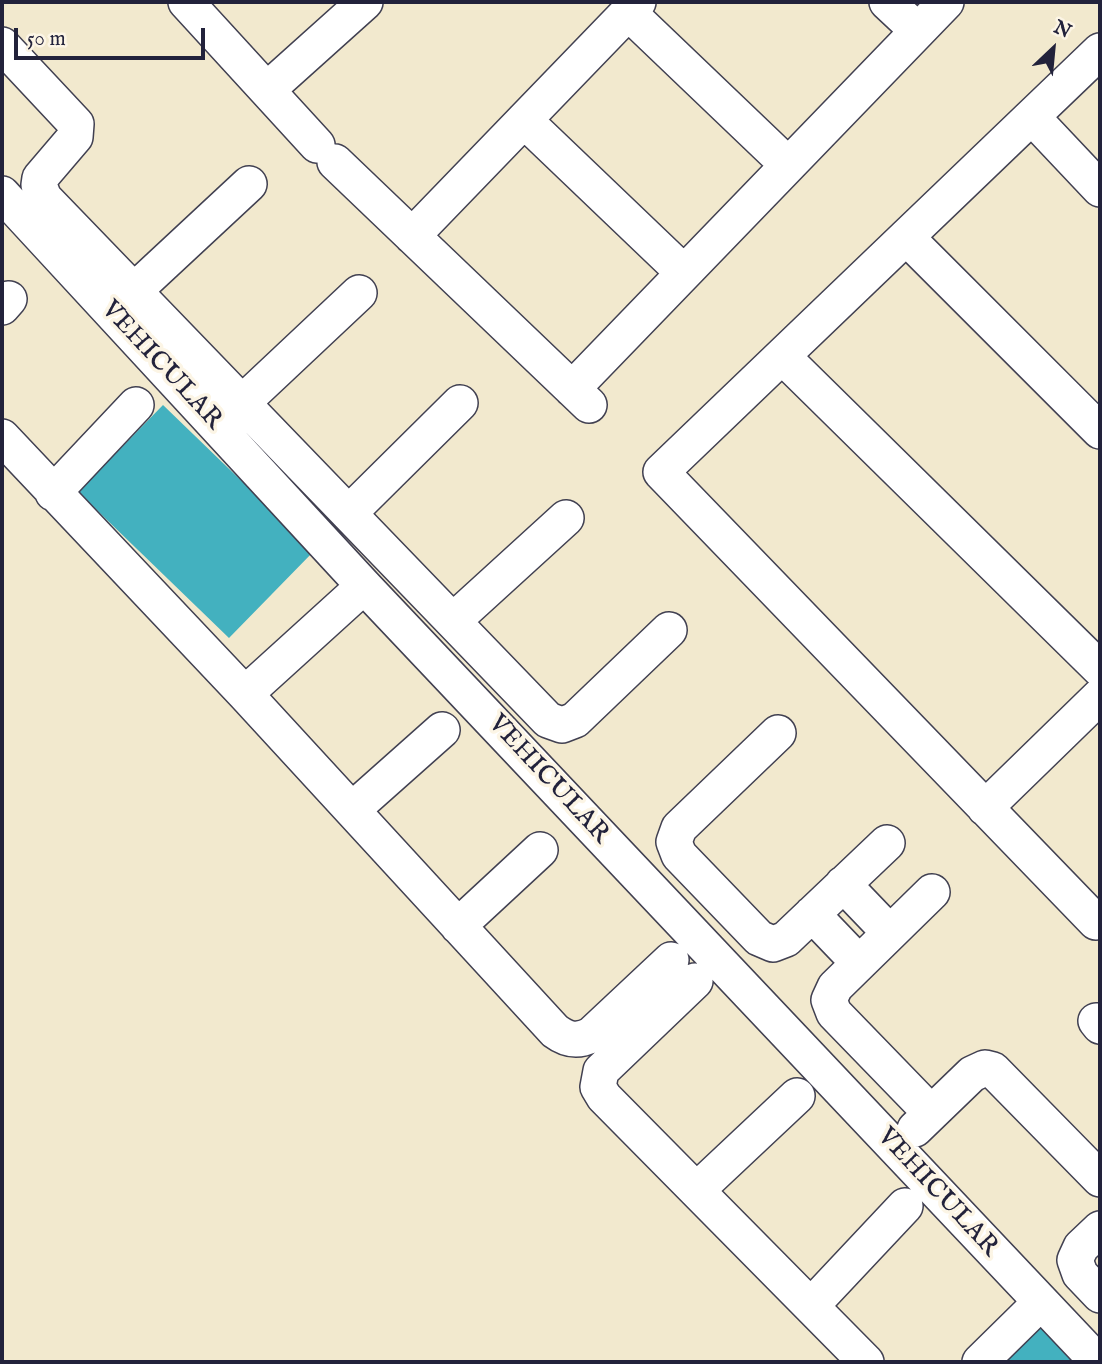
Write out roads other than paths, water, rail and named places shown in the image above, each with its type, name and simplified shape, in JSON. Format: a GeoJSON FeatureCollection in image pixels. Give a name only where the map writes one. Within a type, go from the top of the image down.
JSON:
{"type":"FeatureCollection","features":[{"type":"Feature","properties":{"kind":"street"},"geometry":{"type":"LineString","coordinates":[[186,2],[326,153],[580,397],[684,273],[946,2]]}},
{"type":"Feature","properties":{"kind":"street"},"geometry":{"type":"LineString","coordinates":[[267,90],[365,2]]}},
{"type":"Feature","properties":{"kind":"street"},"geometry":{"type":"LineString","coordinates":[[887,2],[918,31]]}},
{"type":"Feature","properties":{"kind":"street"},"geometry":{"type":"LineString","coordinates":[[412,236],[633,7],[788,165]]}},
{"type":"Feature","properties":{"kind":"street"},"geometry":{"type":"LineString","coordinates":[[2,45],[76,124],[77,130],[71,144],[40,178],[41,192],[548,720],[562,725],[575,720],[669,630]]}},
{"type":"Feature","properties":{"kind":"street"},"geometry":{"type":"LineString","coordinates":[[1100,51],[661,472],[1096,922],[1100,918]]}},
{"type":"Feature","properties":{"kind":"street"},"geometry":{"type":"LineString","coordinates":[[1032,117],[1100,189]]}},
{"type":"Feature","properties":{"kind":"street"},"geometry":{"type":"LineString","coordinates":[[524,120],[684,273]]}},
{"type":"Feature","properties":{"kind":"street"},"geometry":{"type":"LineString","coordinates":[[134,291],[249,184]]}},
{"type":"Feature","properties":{"kind":"street","name":"VEHICULAR"},"geometry":{"type":"LineString","coordinates":[[2,194],[364,586],[1098,1362]]}},
{"type":"Feature","properties":{"kind":"street"},"geometry":{"type":"LineString","coordinates":[[906,237],[1100,431]]}},
{"type":"Feature","properties":{"kind":"street"},"geometry":{"type":"LineString","coordinates":[[242,403],[359,293]]}},
{"type":"Feature","properties":{"kind":"street"},"geometry":{"type":"LineString","coordinates":[[782,356],[1100,669]]}},
{"type":"Feature","properties":{"kind":"street"},"geometry":{"type":"LineString","coordinates":[[349,513],[460,403]]}},
{"type":"Feature","properties":{"kind":"street"},"geometry":{"type":"LineString","coordinates":[[53,493],[136,405]]}},
{"type":"Feature","properties":{"kind":"street"},"geometry":{"type":"LineString","coordinates":[[2,437],[245,694],[555,1031],[568,1039],[576,1040],[590,1035],[683,970],[601,1070],[598,1081],[604,1097],[866,1362]]}},
{"type":"Feature","properties":{"kind":"street"},"geometry":{"type":"LineString","coordinates":[[453,621],[566,518]]}},
{"type":"Feature","properties":{"kind":"street"},"geometry":{"type":"LineString","coordinates":[[245,694],[364,586]]}},
{"type":"Feature","properties":{"kind":"street"},"geometry":{"type":"LineString","coordinates":[[985,808],[1100,696]]}},
{"type":"Feature","properties":{"kind":"street"},"geometry":{"type":"LineString","coordinates":[[352,810],[442,730]]}},
{"type":"Feature","properties":{"kind":"street"},"geometry":{"type":"LineString","coordinates":[[778,733],[679,828],[674,842],[675,849],[766,943],[780,943],[887,843]]}},
{"type":"Feature","properties":{"kind":"street"},"geometry":{"type":"LineString","coordinates":[[458,926],[540,850]]}},
{"type":"Feature","properties":{"kind":"street"},"geometry":{"type":"LineString","coordinates":[[843,884],[890,933]]}},
{"type":"Feature","properties":{"kind":"street"},"geometry":{"type":"LineString","coordinates":[[931,1113],[830,1007],[830,993],[932,892]]}},
{"type":"Feature","properties":{"kind":"street"},"geometry":{"type":"LineString","coordinates":[[812,914],[859,963]]}},
{"type":"Feature","properties":{"kind":"street"},"geometry":{"type":"LineString","coordinates":[[895,1148],[972,1074],[985,1068],[993,1070],[1100,1179]]}},
{"type":"Feature","properties":{"kind":"street"},"geometry":{"type":"LineString","coordinates":[[697,1190],[797,1096]]}},
{"type":"Feature","properties":{"kind":"street"},"geometry":{"type":"LineString","coordinates":[[811,1306],[905,1206]]}},
{"type":"Feature","properties":{"kind":"street"},"geometry":{"type":"LineString","coordinates":[[1100,1229],[1081,1247],[1075,1260],[1080,1274],[1100,1295]]}},
{"type":"Feature","properties":{"kind":"street"},"geometry":{"type":"LineString","coordinates":[[980,1362],[1041,1302]]}},
{"type":"Feature","properties":{"kind":"water"},"geometry":{"type":"Polygon","coordinates":[[[163,405],[314,551],[229,638],[78,492],[163,405]]]}},
{"type":"Feature","properties":{"kind":"water"},"geometry":{"type":"Polygon","coordinates":[[[1040,1323],[1076,1362],[997,1362],[1040,1323]]]}}]}
